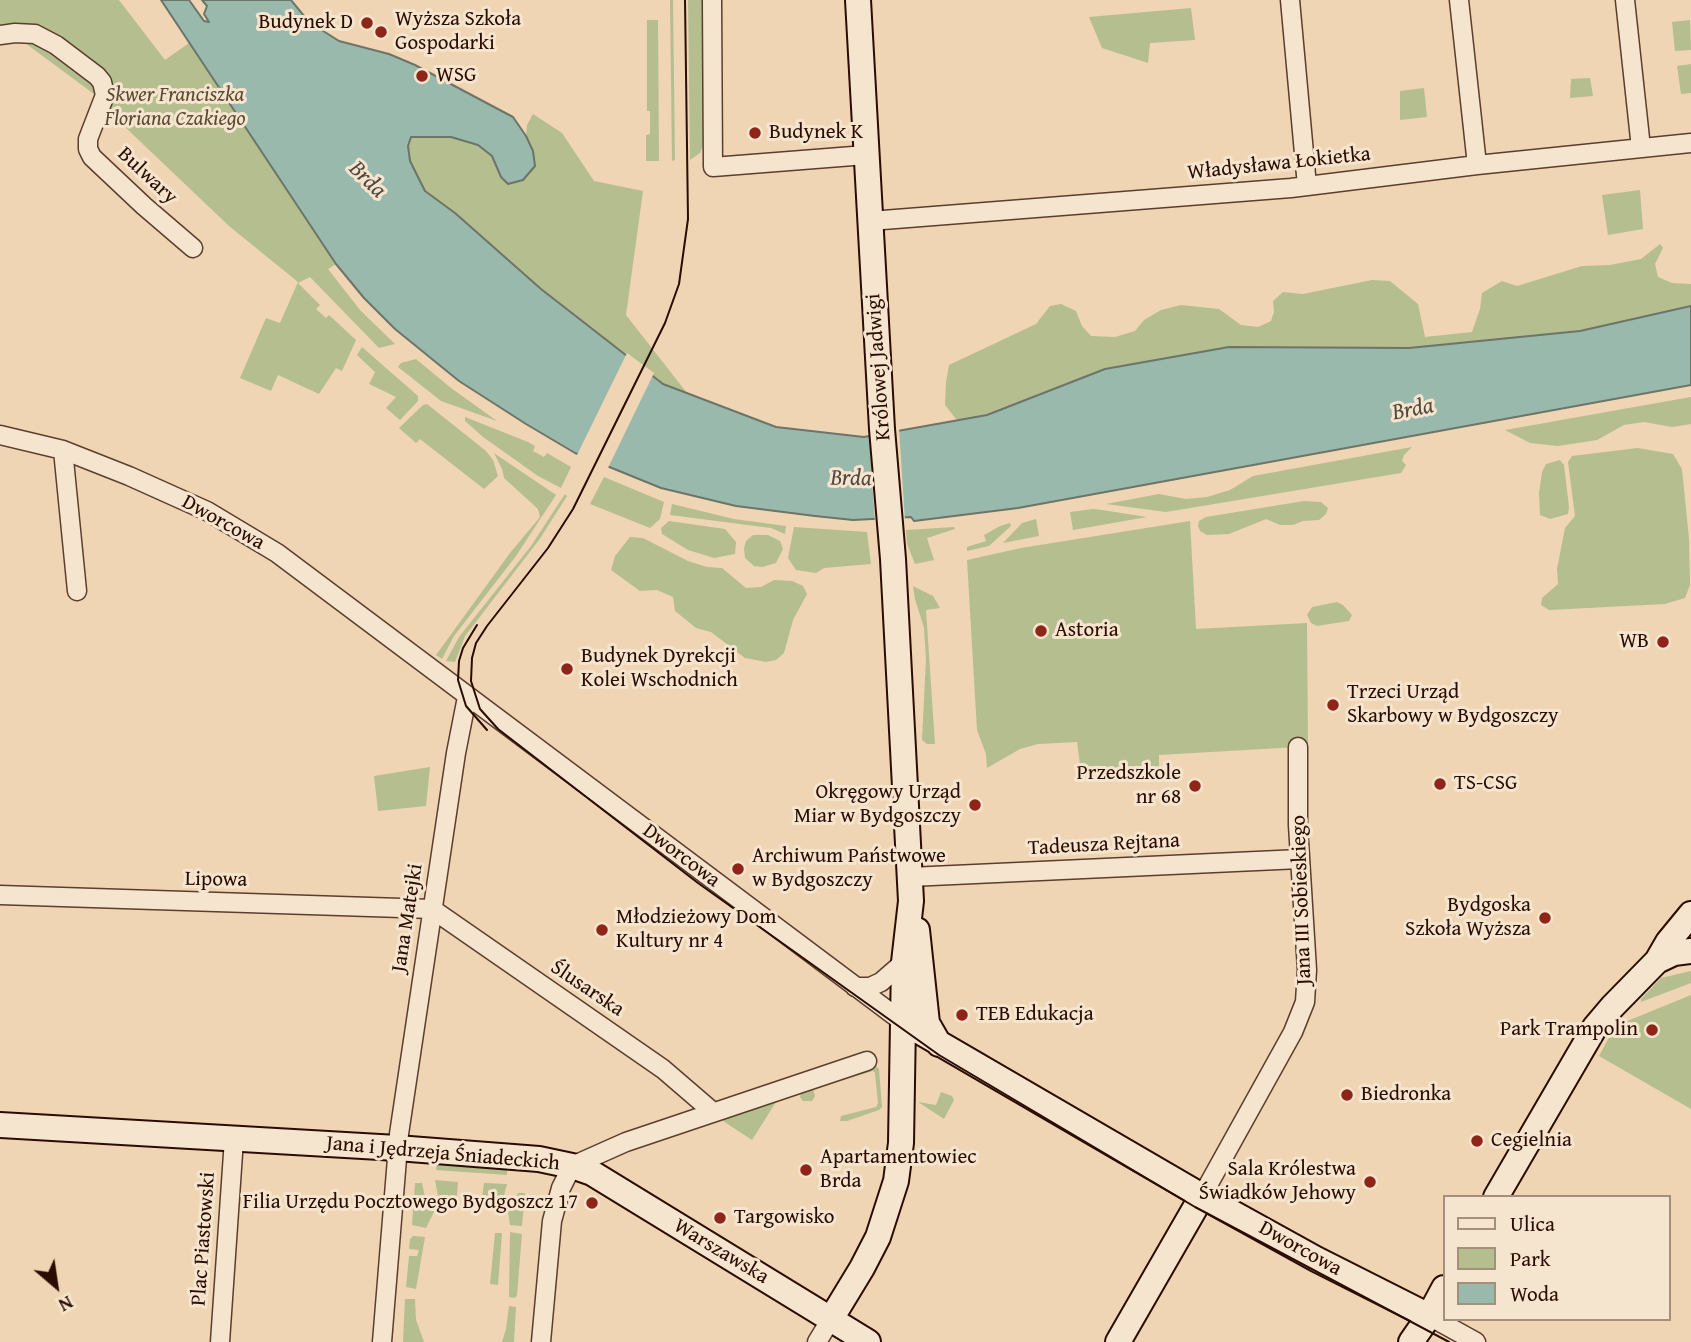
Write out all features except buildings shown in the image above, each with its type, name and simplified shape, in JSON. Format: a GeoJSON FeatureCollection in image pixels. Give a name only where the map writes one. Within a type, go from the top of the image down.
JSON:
{"type":"FeatureCollection","features":[{"type":"Feature","properties":{"kind":"street"},"geometry":{"type":"LineString","coordinates":[[712,0],[713,167],[866,155]]}},
{"type":"Feature","properties":{"kind":"street","name":"Królowej Jadwigi"},"geometry":{"type":"LineString","coordinates":[[831,1319],[873,1247],[896,1181],[901,1143],[904,962],[910,889],[892,545],[882,429],[858,0]]}},
{"type":"Feature","properties":{"kind":"street"},"geometry":{"type":"LineString","coordinates":[[1290,0],[1307,186]]}},
{"type":"Feature","properties":{"kind":"street"},"geometry":{"type":"LineString","coordinates":[[1458,0],[1477,165]]}},
{"type":"Feature","properties":{"kind":"street"},"geometry":{"type":"LineString","coordinates":[[1625,0],[1641,148]]}},
{"type":"Feature","properties":{"kind":"street","name":"Bulwary"},"geometry":{"type":"LineString","coordinates":[[0,35],[35,34],[56,45],[97,76],[102,82],[105,96],[88,139],[88,149],[144,206],[192,248]]}},
{"type":"Feature","properties":{"kind":"street","name":"Władysława Łokietka"},"geometry":{"type":"LineString","coordinates":[[870,221],[1307,186],[1691,143]]}},
{"type":"Feature","properties":{"kind":"street","name":"Dworcowa"},"geometry":{"type":"LineString","coordinates":[[0,435],[63,450],[159,489],[233,525],[279,555],[903,1022],[1202,1196],[1476,1342]]}},
{"type":"Feature","properties":{"kind":"street"},"geometry":{"type":"LineString","coordinates":[[63,450],[77,591]]}},
{"type":"Feature","properties":{"kind":"street","name":"Jana Matejki"},"geometry":{"type":"LineString","coordinates":[[382,1342],[397,1148],[456,753],[467,697]]}},
{"type":"Feature","properties":{"kind":"street","name":"Jana III Sobieskiego"},"geometry":{"type":"LineString","coordinates":[[1118,1342],[1293,1032],[1305,1002],[1307,970],[1300,859],[1298,747]]}},
{"type":"Feature","properties":{"kind":"street","name":"Tadeusza Rejtana"},"geometry":{"type":"LineString","coordinates":[[910,889],[1300,859]]}},
{"type":"Feature","properties":{"kind":"street","name":"Królowej Jadwigi"},"geometry":{"type":"LineString","coordinates":[[910,889],[917,926],[927,1023],[939,1044]]}},
{"type":"Feature","properties":{"kind":"street","name":"Lipowa"},"geometry":{"type":"LineString","coordinates":[[0,895],[432,909]]}},
{"type":"Feature","properties":{"kind":"street","name":"Ślusarska"},"geometry":{"type":"LineString","coordinates":[[432,909],[663,1069],[713,1112]]}},
{"type":"Feature","properties":{"kind":"street"},"geometry":{"type":"LineString","coordinates":[[1497,1195],[1595,1027],[1657,961],[1668,942],[1691,915]]}},
{"type":"Feature","properties":{"kind":"street"},"geometry":{"type":"LineString","coordinates":[[1657,961],[1674,953],[1691,951]]}},
{"type":"Feature","properties":{"kind":"street"},"geometry":{"type":"LineString","coordinates":[[855,987],[870,987],[881,982],[904,962]]}},
{"type":"Feature","properties":{"kind":"street","name":"Jana i Jędrzeja Śniadeckich"},"geometry":{"type":"LineString","coordinates":[[0,1125],[397,1148],[539,1159],[572,1166],[626,1142],[867,1060]]}},
{"type":"Feature","properties":{"kind":"street","name":"Plac Piastowski"},"geometry":{"type":"LineString","coordinates":[[220,1342],[234,1139]]}},
{"type":"Feature","properties":{"kind":"street"},"geometry":{"type":"LineString","coordinates":[[541,1342],[552,1221],[561,1188],[572,1166]]}},
{"type":"Feature","properties":{"kind":"street","name":"Warszawska"},"geometry":{"type":"LineString","coordinates":[[572,1166],[592,1173],[868,1342]]}},
{"type":"Feature","properties":{"kind":"street"},"geometry":{"type":"LineString","coordinates":[[1411,1342],[1442,1293]]}},
{"type":"Feature","properties":{"kind":"street"},"geometry":{"type":"LineString","coordinates":[[817,1342],[831,1319]]}},
{"type":"Feature","properties":{"kind":"green space","name":"Skwer Franciszka Floriana Czakiego"},"geometry":{"type":"Polygon","coordinates":[[[0,0],[119,0],[165,60],[189,43],[336,264],[328,269],[360,310],[395,344],[379,348],[310,277],[298,283],[320,305],[316,309],[326,318],[329,315],[356,340],[342,371],[336,368],[319,394],[278,375],[271,391],[240,378],[266,318],[280,323],[298,282],[229,226],[94,94],[25,43],[0,43],[0,0]]]}},
{"type":"Feature","properties":{"kind":"green space"},"geometry":{"type":"Polygon","coordinates":[[[670,0],[673,0],[675,160],[672,161],[670,0]]]}},
{"type":"Feature","properties":{"kind":"green space"},"geometry":{"type":"Polygon","coordinates":[[[688,0],[702,0],[704,143],[700,153],[690,160],[688,0]]]}},
{"type":"Feature","properties":{"kind":"green space"},"geometry":{"type":"Polygon","coordinates":[[[1191,8],[1195,40],[1150,43],[1148,63],[1102,48],[1089,17],[1191,8]]]}},
{"type":"Feature","properties":{"kind":"green space"},"geometry":{"type":"Polygon","coordinates":[[[647,20],[658,20],[659,161],[646,161],[646,135],[650,134],[650,111],[647,111],[647,20]]]}},
{"type":"Feature","properties":{"kind":"green space"},"geometry":{"type":"Polygon","coordinates":[[[1690,20],[1691,50],[1675,51],[1672,22],[1690,20]]]}},
{"type":"Feature","properties":{"kind":"green space"},"geometry":{"type":"Polygon","coordinates":[[[1691,64],[1691,93],[1681,94],[1677,66],[1691,64]]]}},
{"type":"Feature","properties":{"kind":"green space"},"geometry":{"type":"Polygon","coordinates":[[[1590,78],[1593,96],[1570,98],[1571,79],[1590,78]]]}},
{"type":"Feature","properties":{"kind":"green space"},"geometry":{"type":"Polygon","coordinates":[[[1424,88],[1427,117],[1400,120],[1400,91],[1424,88]]]}},
{"type":"Feature","properties":{"kind":"green space"},"geometry":{"type":"Polygon","coordinates":[[[533,114],[562,133],[594,181],[643,191],[626,315],[687,393],[663,384],[541,289],[455,213],[425,191],[410,161],[410,137],[451,137],[478,145],[492,156],[501,177],[533,151],[526,136],[527,125],[533,114]]]}},
{"type":"Feature","properties":{"kind":"green space"},"geometry":{"type":"Polygon","coordinates":[[[1640,190],[1643,229],[1608,235],[1602,195],[1640,190]]]}},
{"type":"Feature","properties":{"kind":"green space"},"geometry":{"type":"Polygon","coordinates":[[[1660,244],[1663,248],[1655,264],[1658,277],[1672,283],[1691,284],[1691,306],[1580,331],[1409,348],[1105,369],[986,415],[964,419],[956,419],[945,405],[949,365],[1036,324],[1050,306],[1061,304],[1076,311],[1082,326],[1091,336],[1115,337],[1135,331],[1144,320],[1161,310],[1181,305],[1219,309],[1241,325],[1258,327],[1271,321],[1273,301],[1283,292],[1303,294],[1372,280],[1390,281],[1418,304],[1425,337],[1472,332],[1482,293],[1502,281],[1517,286],[1582,266],[1610,265],[1641,259],[1660,244]]]}},
{"type":"Feature","properties":{"kind":"green space"},"geometry":{"type":"Polygon","coordinates":[[[362,347],[418,396],[418,401],[400,420],[386,408],[396,397],[369,384],[375,372],[357,355],[362,347]]]}},
{"type":"Feature","properties":{"kind":"green space"},"geometry":{"type":"Polygon","coordinates":[[[416,359],[497,421],[441,401],[398,367],[401,363],[416,359]]]}},
{"type":"Feature","properties":{"kind":"green space"},"geometry":{"type":"Polygon","coordinates":[[[1691,397],[1691,424],[1672,427],[1644,422],[1624,425],[1597,440],[1558,446],[1530,443],[1505,430],[1691,397]]]}},
{"type":"Feature","properties":{"kind":"green space"},"geometry":{"type":"Polygon","coordinates":[[[427,404],[486,451],[493,460],[498,476],[484,489],[420,439],[416,443],[399,428],[427,404]]]}},
{"type":"Feature","properties":{"kind":"green space"},"geometry":{"type":"Polygon","coordinates":[[[465,417],[528,442],[535,446],[533,451],[544,457],[547,453],[571,467],[561,488],[538,476],[483,437],[465,421],[465,417]]]}},
{"type":"Feature","properties":{"kind":"green space"},"geometry":{"type":"Polygon","coordinates":[[[1412,447],[1404,455],[1402,461],[1406,465],[1401,473],[1166,512],[1106,504],[1159,494],[1186,499],[1207,497],[1230,490],[1253,476],[1412,447]]]}},
{"type":"Feature","properties":{"kind":"green space"},"geometry":{"type":"Polygon","coordinates":[[[1638,448],[1673,454],[1682,469],[1689,539],[1690,585],[1685,598],[1665,604],[1549,610],[1541,605],[1542,598],[1558,584],[1557,569],[1565,528],[1575,516],[1568,462],[1572,456],[1638,448]]]}},
{"type":"Feature","properties":{"kind":"green space"},"geometry":{"type":"Polygon","coordinates":[[[494,453],[556,495],[516,556],[454,636],[442,659],[436,655],[510,553],[540,517],[538,509],[504,478],[494,453]]]}},
{"type":"Feature","properties":{"kind":"green space"},"geometry":{"type":"Polygon","coordinates":[[[1560,460],[1564,465],[1568,514],[1550,519],[1540,515],[1542,472],[1546,464],[1560,460]]]}},
{"type":"Feature","properties":{"kind":"green space"},"geometry":{"type":"Polygon","coordinates":[[[604,477],[664,502],[660,519],[650,528],[590,504],[604,477]]]}},
{"type":"Feature","properties":{"kind":"green space"},"geometry":{"type":"Polygon","coordinates":[[[565,494],[567,496],[539,540],[465,636],[455,662],[446,661],[459,637],[531,546],[565,494]]]}},
{"type":"Feature","properties":{"kind":"green space"},"geometry":{"type":"Polygon","coordinates":[[[1304,501],[1321,502],[1328,508],[1326,514],[1319,520],[1293,525],[1280,525],[1266,519],[1229,534],[1207,535],[1200,531],[1198,526],[1199,521],[1206,517],[1304,501]]]}},
{"type":"Feature","properties":{"kind":"green space"},"geometry":{"type":"Polygon","coordinates":[[[672,504],[734,519],[786,526],[785,534],[771,528],[670,515],[672,504]]]}},
{"type":"Feature","properties":{"kind":"green space"},"geometry":{"type":"Polygon","coordinates":[[[1093,509],[1147,517],[1073,530],[1070,512],[1093,509]]]}},
{"type":"Feature","properties":{"kind":"green space"},"geometry":{"type":"Polygon","coordinates":[[[1036,519],[1039,536],[1003,543],[1022,523],[1036,519]]]}},
{"type":"Feature","properties":{"kind":"green space"},"geometry":{"type":"Polygon","coordinates":[[[669,521],[725,529],[736,542],[735,554],[714,558],[688,550],[662,534],[661,528],[669,521]]]}},
{"type":"Feature","properties":{"kind":"green space"},"geometry":{"type":"Polygon","coordinates":[[[1190,521],[1196,629],[1307,623],[1308,743],[1298,747],[1159,755],[1159,769],[1081,772],[1077,742],[1038,744],[1020,749],[987,768],[986,754],[977,730],[967,560],[1021,548],[1190,521]]]}},
{"type":"Feature","properties":{"kind":"green space"},"geometry":{"type":"Polygon","coordinates":[[[1010,523],[1011,526],[989,546],[967,551],[967,547],[986,541],[984,535],[1010,523]]]}},
{"type":"Feature","properties":{"kind":"green space"},"geometry":{"type":"Polygon","coordinates":[[[794,527],[867,532],[871,564],[824,568],[816,573],[796,570],[788,558],[794,527]]]}},
{"type":"Feature","properties":{"kind":"green space"},"geometry":{"type":"Polygon","coordinates":[[[955,529],[927,538],[934,560],[915,564],[907,544],[906,530],[955,529]]]}},
{"type":"Feature","properties":{"kind":"green space"},"geometry":{"type":"Polygon","coordinates":[[[753,535],[768,535],[780,541],[783,549],[776,563],[754,566],[745,558],[746,541],[753,535]]]}},
{"type":"Feature","properties":{"kind":"green space"},"geometry":{"type":"Polygon","coordinates":[[[630,537],[643,538],[688,561],[722,568],[746,588],[761,587],[774,580],[792,581],[803,586],[807,594],[793,620],[784,653],[776,660],[766,662],[745,658],[711,632],[696,628],[675,611],[673,597],[657,590],[640,591],[611,570],[615,556],[630,537]]]}},
{"type":"Feature","properties":{"kind":"green space"},"geometry":{"type":"Polygon","coordinates":[[[913,586],[933,596],[940,608],[926,610],[935,744],[927,744],[922,740],[926,659],[924,628],[913,586]]]}},
{"type":"Feature","properties":{"kind":"green space"},"geometry":{"type":"Polygon","coordinates":[[[1337,602],[1352,615],[1349,621],[1317,626],[1311,623],[1307,615],[1312,607],[1337,602]]]}},
{"type":"Feature","properties":{"kind":"green space"},"geometry":{"type":"Polygon","coordinates":[[[430,767],[426,806],[378,811],[374,776],[430,767]]]}},
{"type":"Feature","properties":{"kind":"green space"},"geometry":{"type":"Polygon","coordinates":[[[1691,971],[1691,983],[1641,1002],[1661,978],[1691,971]]]}},
{"type":"Feature","properties":{"kind":"green space"},"geometry":{"type":"Polygon","coordinates":[[[1691,995],[1691,1109],[1599,1056],[1615,1026],[1691,995]]]}},
{"type":"Feature","properties":{"kind":"green space"},"geometry":{"type":"Polygon","coordinates":[[[876,1066],[879,1069],[882,1107],[879,1110],[840,1121],[841,1116],[876,1107],[878,1103],[873,1071],[813,1089],[815,1096],[812,1101],[803,1101],[800,1097],[802,1089],[876,1066]]]}},
{"type":"Feature","properties":{"kind":"green space"},"geometry":{"type":"Polygon","coordinates":[[[941,1092],[952,1096],[954,1100],[944,1119],[918,1102],[936,1105],[941,1092]]]}},
{"type":"Feature","properties":{"kind":"green space"},"geometry":{"type":"Polygon","coordinates":[[[776,1102],[752,1140],[723,1121],[722,1117],[776,1102]]]}},
{"type":"Feature","properties":{"kind":"green space"},"geometry":{"type":"Polygon","coordinates":[[[437,1163],[507,1168],[507,1175],[436,1170],[437,1163]]]}},
{"type":"Feature","properties":{"kind":"green space"},"geometry":{"type":"Polygon","coordinates":[[[435,1180],[458,1182],[456,1204],[447,1203],[438,1196],[435,1180]]]}},
{"type":"Feature","properties":{"kind":"green space"},"geometry":{"type":"Polygon","coordinates":[[[415,1183],[422,1183],[425,1197],[435,1210],[426,1228],[412,1225],[415,1183]]]}},
{"type":"Feature","properties":{"kind":"green space"},"geometry":{"type":"Polygon","coordinates":[[[484,1183],[507,1184],[503,1199],[494,1205],[481,1206],[484,1183]]]}},
{"type":"Feature","properties":{"kind":"green space"},"geometry":{"type":"Polygon","coordinates":[[[518,1193],[525,1193],[522,1226],[510,1225],[508,1212],[518,1193]]]}},
{"type":"Feature","properties":{"kind":"green space"},"geometry":{"type":"Polygon","coordinates":[[[510,1232],[522,1234],[515,1298],[509,1297],[510,1232]]]}},
{"type":"Feature","properties":{"kind":"green space"},"geometry":{"type":"Polygon","coordinates":[[[495,1233],[502,1233],[498,1285],[490,1284],[495,1233]]]}},
{"type":"Feature","properties":{"kind":"green space"},"geometry":{"type":"Polygon","coordinates":[[[413,1236],[425,1237],[416,1289],[406,1287],[409,1256],[417,1256],[419,1250],[409,1249],[413,1236]]]}},
{"type":"Feature","properties":{"kind":"green space"},"geometry":{"type":"Polygon","coordinates":[[[405,1299],[415,1299],[416,1320],[424,1342],[403,1342],[405,1299]]]}},
{"type":"Feature","properties":{"kind":"green space"},"geometry":{"type":"Polygon","coordinates":[[[509,1306],[516,1307],[514,1342],[502,1342],[506,1329],[509,1306]]]}},
{"type":"Feature","properties":{"kind":"water","name":"Brda"},"geometry":{"type":"Polygon","coordinates":[[[161,0],[189,0],[204,21],[209,22],[204,14],[207,6],[202,0],[291,0],[309,22],[339,41],[389,54],[415,65],[513,117],[533,151],[535,166],[523,180],[508,184],[501,177],[492,156],[478,145],[451,137],[411,137],[408,146],[410,161],[425,191],[455,213],[541,289],[663,384],[776,427],[864,437],[987,415],[1105,369],[1229,347],[1409,348],[1580,331],[1691,306],[1691,385],[1018,508],[914,521],[911,517],[853,520],[736,506],[661,488],[575,453],[526,424],[459,381],[395,329],[364,298],[336,264],[161,0]]]}},
{"type":"Feature","properties":{"kind":"pier"},"geometry":{"type":"Polygon","coordinates":[[[627,353],[654,373],[607,470],[576,457],[627,353]]]}},
{"type":"Feature","properties":{"kind":"pier"},"geometry":{"type":"Polygon","coordinates":[[[899,428],[905,521],[875,522],[869,433],[899,428]]]}},
{"type":"Feature","properties":{"kind":"tram line"},"geometry":{"type":"LineString","coordinates":[[685,0],[688,219],[679,284],[665,323],[573,509],[548,548],[476,643],[471,681],[480,709],[498,729],[698,883],[939,1055],[1195,1207],[1449,1342]]}},
{"type":"Feature","properties":{"kind":"tram line"},"geometry":{"type":"LineString","coordinates":[[477,625],[463,648],[458,680],[466,706],[487,730]]}},
{"type":"Feature","properties":{"kind":"place","name":"Budynek D"},"geometry":{"type":"Point","coordinates":[367,23]}},
{"type":"Feature","properties":{"kind":"place","name":"Wyższa Szkoła Gospodarki"},"geometry":{"type":"Point","coordinates":[381,32]}},
{"type":"Feature","properties":{"kind":"place","name":"WSG"},"geometry":{"type":"Point","coordinates":[422,76]}},
{"type":"Feature","properties":{"kind":"place","name":"Budynek K"},"geometry":{"type":"Point","coordinates":[755,133]}},
{"type":"Feature","properties":{"kind":"place","name":"Astoria"},"geometry":{"type":"Point","coordinates":[1041,631]}},
{"type":"Feature","properties":{"kind":"place","name":"WB"},"geometry":{"type":"Point","coordinates":[1663,642]}},
{"type":"Feature","properties":{"kind":"place","name":"Budynek Dyrekcji Kolei Wschodnich"},"geometry":{"type":"Point","coordinates":[567,669]}},
{"type":"Feature","properties":{"kind":"place","name":"Trzeci Urząd Skarbowy w Bydgoszczy"},"geometry":{"type":"Point","coordinates":[1333,705]}},
{"type":"Feature","properties":{"kind":"place","name":"TS-CSG"},"geometry":{"type":"Point","coordinates":[1440,784]}},
{"type":"Feature","properties":{"kind":"place","name":"Przedszkole nr 68"},"geometry":{"type":"Point","coordinates":[1195,786]}},
{"type":"Feature","properties":{"kind":"place","name":"Okręgowy Urząd Miar w Bydgoszczy"},"geometry":{"type":"Point","coordinates":[975,805]}},
{"type":"Feature","properties":{"kind":"place","name":"Archiwum Państwowe w Bydgoszczy"},"geometry":{"type":"Point","coordinates":[738,869]}},
{"type":"Feature","properties":{"kind":"place","name":"Bydgoska Szkoła Wyższa"},"geometry":{"type":"Point","coordinates":[1545,918]}},
{"type":"Feature","properties":{"kind":"place","name":"Młodzieżowy Dom Kultury nr 4"},"geometry":{"type":"Point","coordinates":[602,930]}},
{"type":"Feature","properties":{"kind":"place","name":"TEB Edukacja"},"geometry":{"type":"Point","coordinates":[962,1015]}},
{"type":"Feature","properties":{"kind":"place","name":"Park Trampolin"},"geometry":{"type":"Point","coordinates":[1652,1030]}},
{"type":"Feature","properties":{"kind":"place","name":"Biedronka"},"geometry":{"type":"Point","coordinates":[1347,1095]}},
{"type":"Feature","properties":{"kind":"place","name":"Cegielnia"},"geometry":{"type":"Point","coordinates":[1477,1141]}},
{"type":"Feature","properties":{"kind":"place","name":"Apartamentowiec Brda"},"geometry":{"type":"Point","coordinates":[806,1170]}},
{"type":"Feature","properties":{"kind":"place","name":"Sala Królestwa Świadków Jehowy"},"geometry":{"type":"Point","coordinates":[1370,1182]}},
{"type":"Feature","properties":{"kind":"place","name":"Filia Urzędu Pocztowego Bydgoszcz 17"},"geometry":{"type":"Point","coordinates":[592,1203]}},
{"type":"Feature","properties":{"kind":"place","name":"Targowisko"},"geometry":{"type":"Point","coordinates":[720,1218]}}]}
